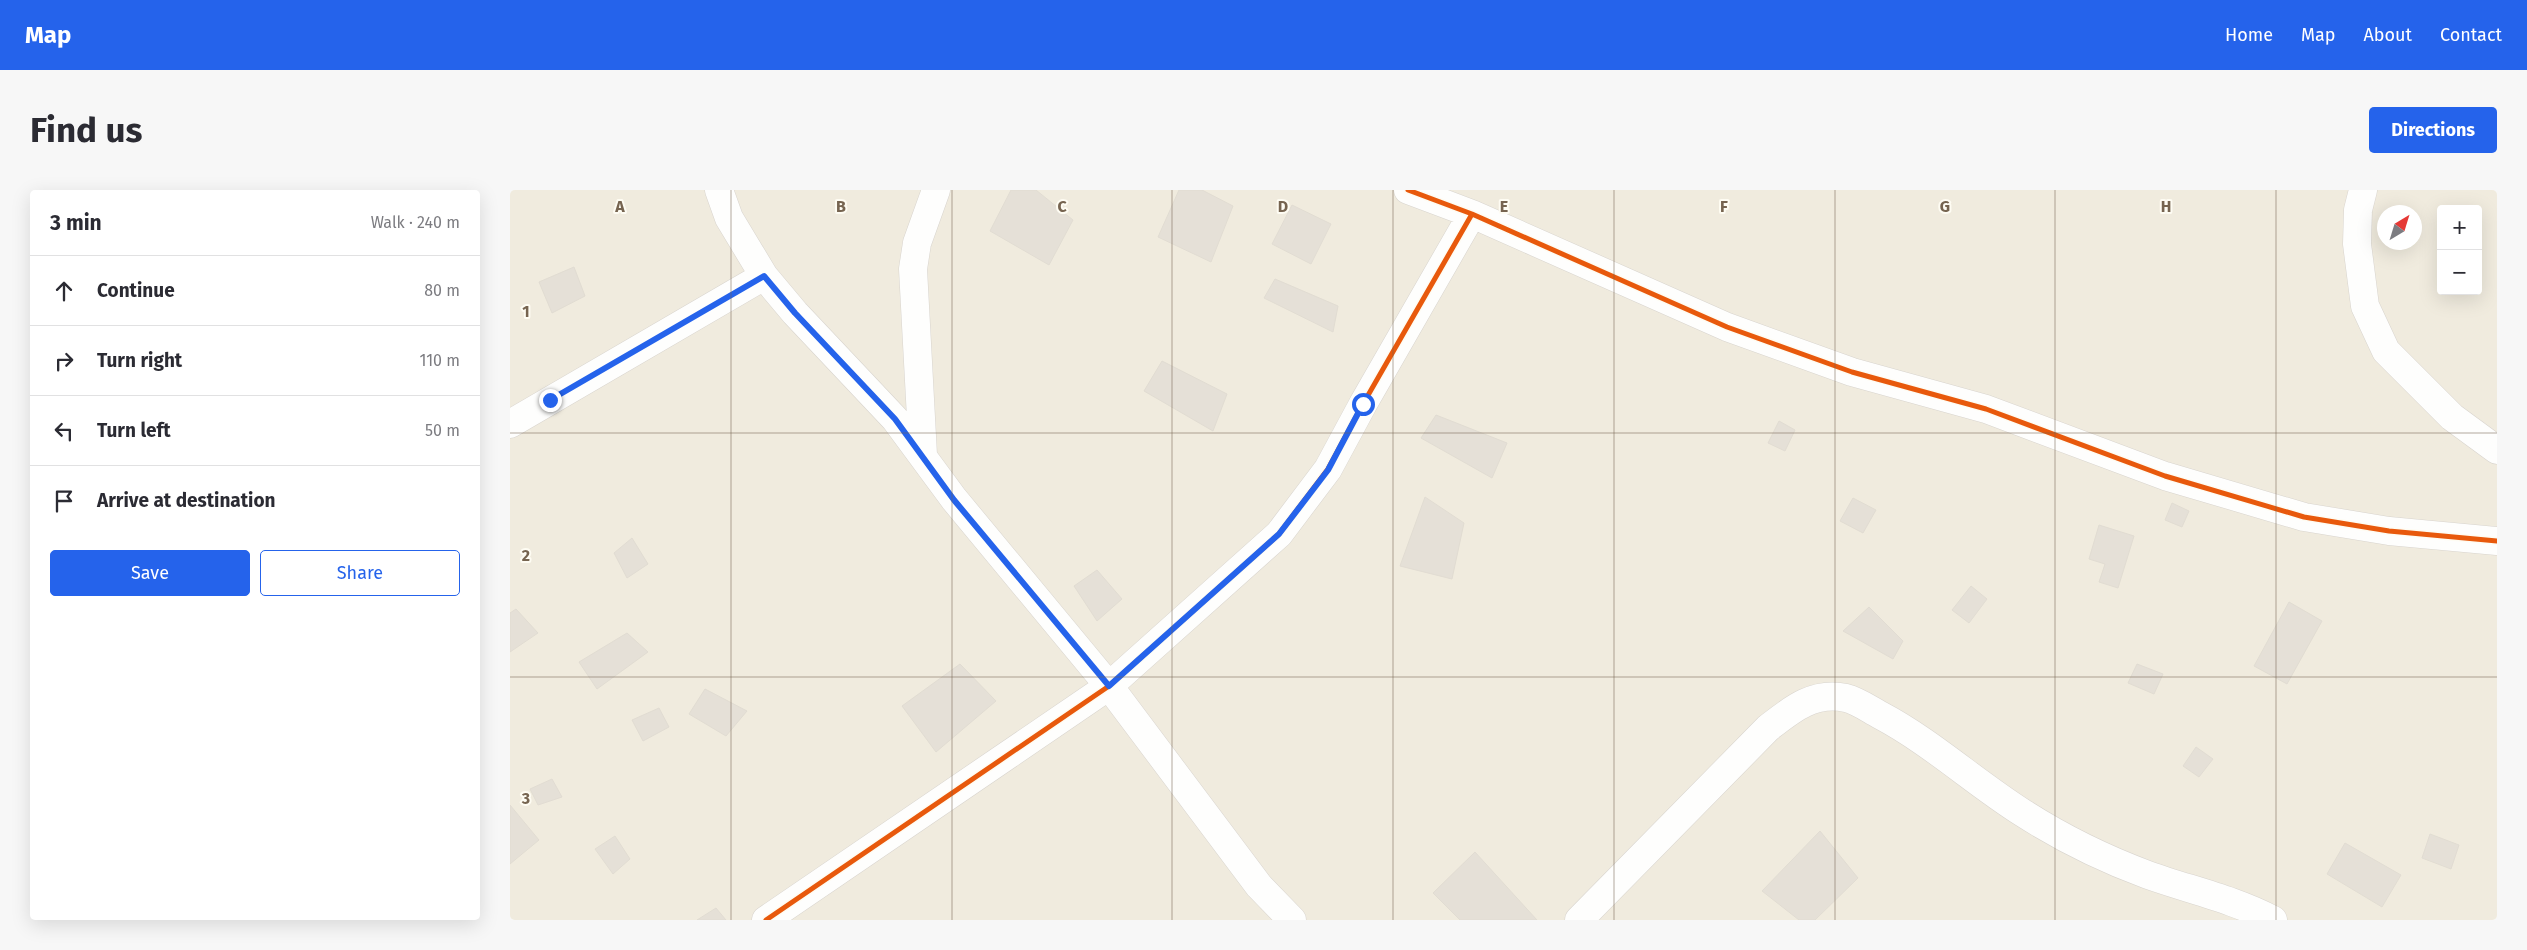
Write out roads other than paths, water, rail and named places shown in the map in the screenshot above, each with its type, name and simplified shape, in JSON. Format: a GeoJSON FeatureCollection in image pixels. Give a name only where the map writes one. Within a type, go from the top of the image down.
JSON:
{"type":"FeatureCollection","features":[{"type":"Feature","properties":{"kind":"street"},"geometry":{"type":"LineString","coordinates":[[720,190],[730,218],[764,276],[795,313],[895,419],[954,500],[1109,686],[1259,886],[1292,920]]}},
{"type":"Feature","properties":{"kind":"street"},"geometry":{"type":"LineString","coordinates":[[923,455],[913,269],[917,243],[936,190]]}},
{"type":"Feature","properties":{"kind":"street"},"geometry":{"type":"LineString","coordinates":[[1408,190],[1472,214],[1727,327],[1852,372],[1986,409],[2165,476],[2304,517],[2389,531],[2497,541]]}},
{"type":"Feature","properties":{"kind":"street"},"geometry":{"type":"LineString","coordinates":[[2363,190],[2358,210],[2357,244],[2365,306],[2386,351],[2452,417],[2497,450]]}},
{"type":"Feature","properties":{"kind":"street"},"geometry":{"type":"LineString","coordinates":[[766,920],[1109,686],[1279,534],[1315,489],[1346,440],[1363,404],[1472,214]]}},
{"type":"Feature","properties":{"kind":"street"},"geometry":{"type":"LineString","coordinates":[[510,424],[764,276]]}},
{"type":"Feature","properties":{"kind":"street"},"geometry":{"type":"LineString","coordinates":[[1579,920],[1768,728],[1797,704],[1831,697],[1845,698],[1858,703],[1912,732],[2022,813],[2082,847],[2148,875],[2241,906],[2273,920]]}}]}
